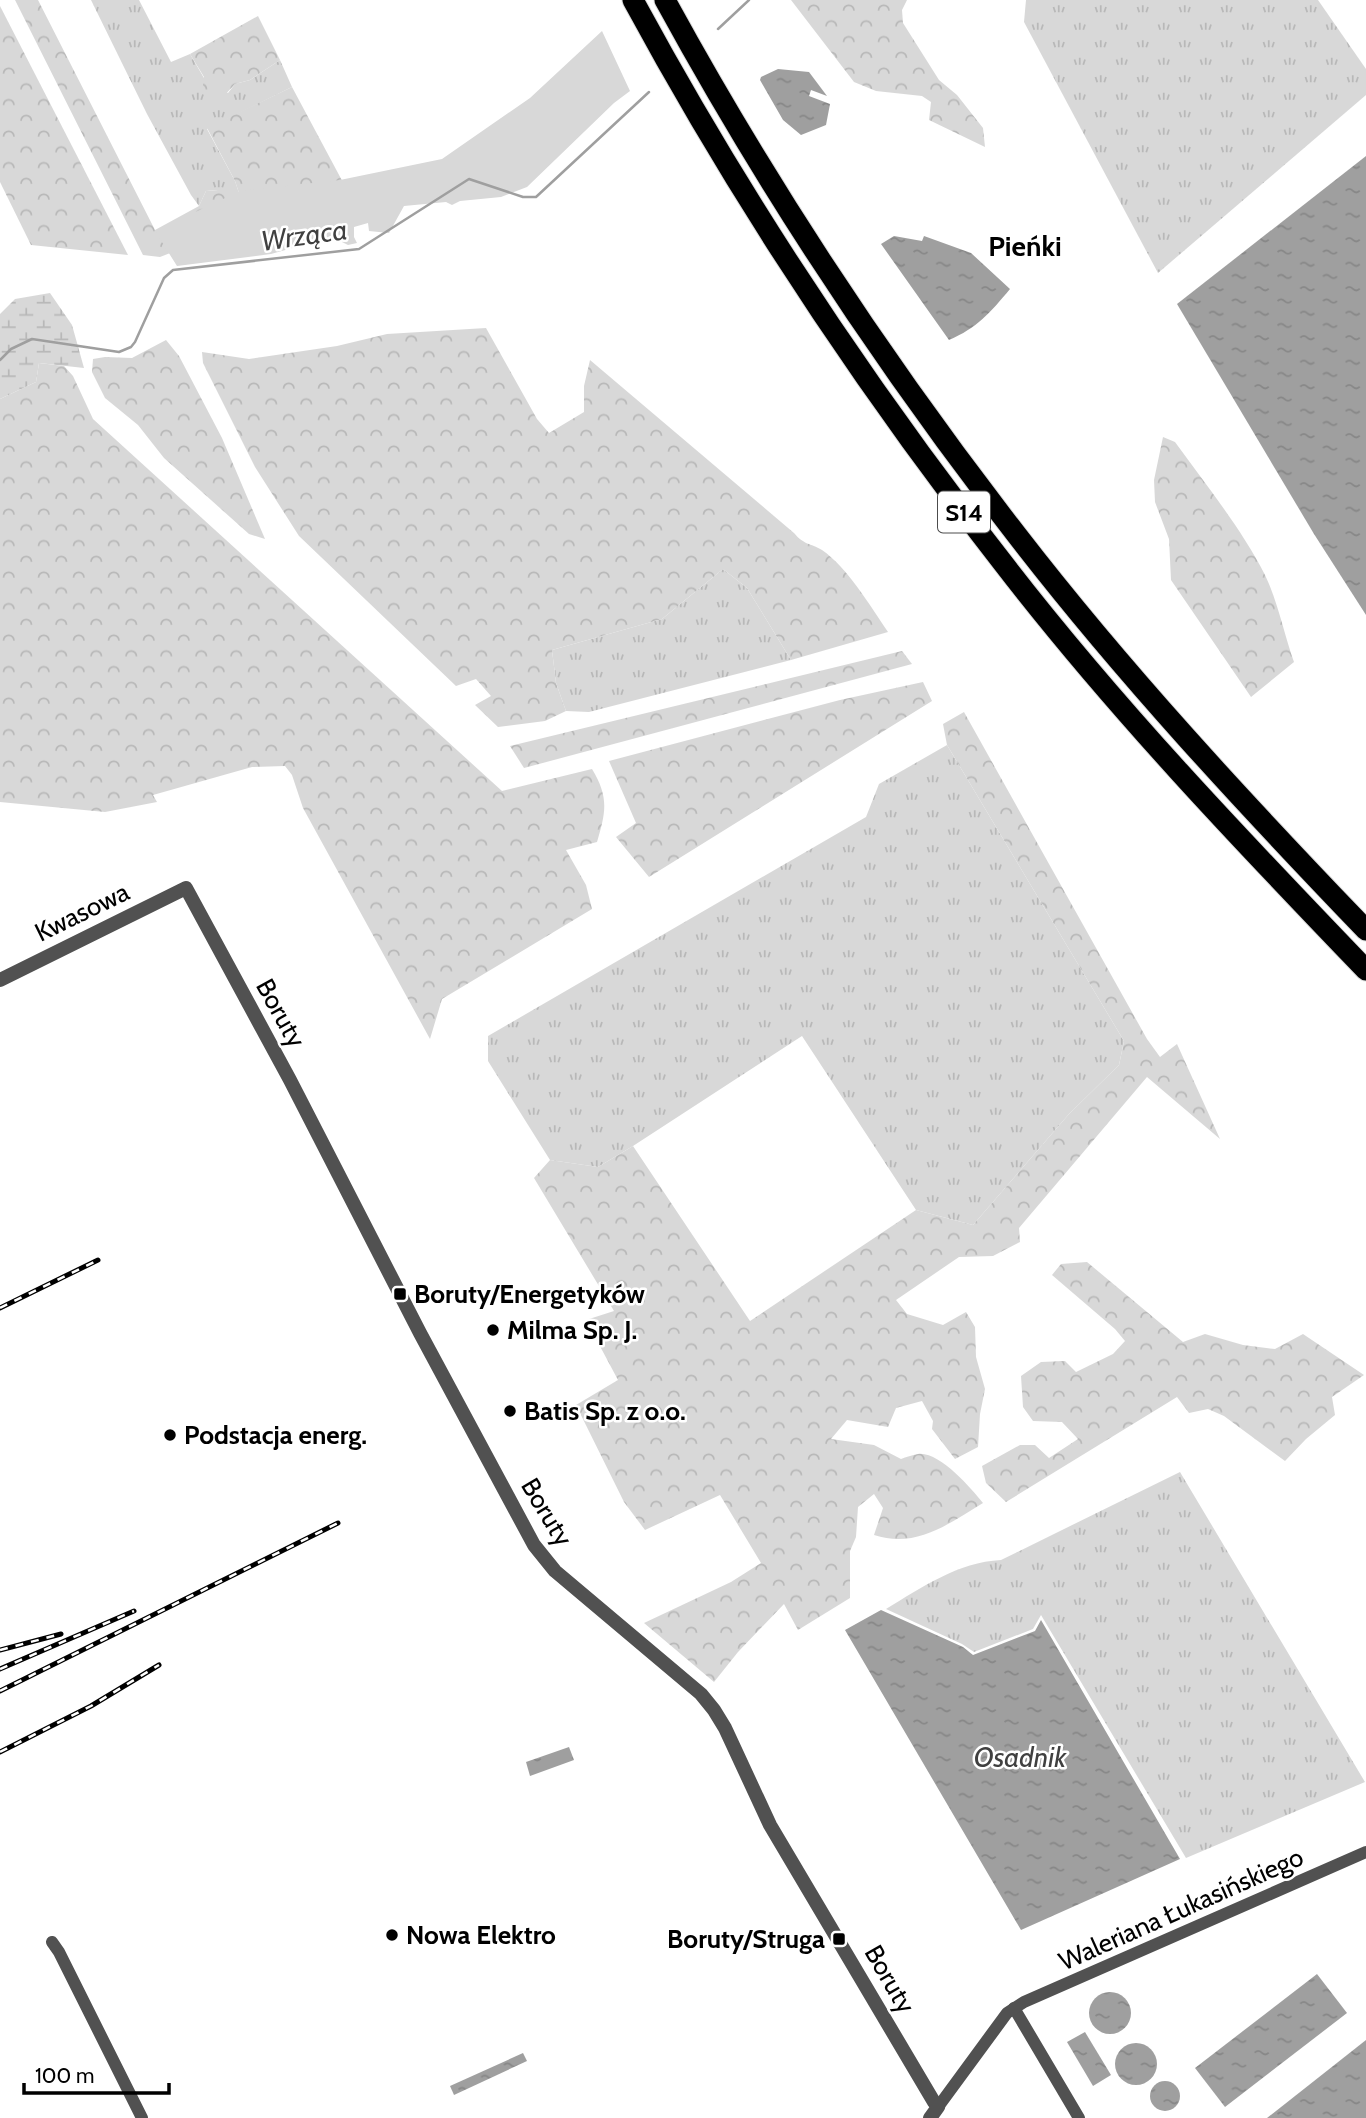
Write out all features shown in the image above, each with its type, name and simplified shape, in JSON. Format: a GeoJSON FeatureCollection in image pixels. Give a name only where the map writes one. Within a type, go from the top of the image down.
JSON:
{"type":"FeatureCollection","features":[{"type":"Feature","properties":{"kind":"highway","name":"S14"},"geometry":{"type":"LineString","coordinates":[[633,0],[697,113],[787,259],[857,364],[997,555],[1177,769],[1366,970]]}},
{"type":"Feature","properties":{"kind":"highway","name":"S14"},"geometry":{"type":"LineString","coordinates":[[665,0],[743,136],[803,233],[880,349],[1017,536],[1120,661],[1229,786],[1366,930]]}},
{"type":"Feature","properties":{"kind":"highway"},"geometry":{"type":"LineString","coordinates":[[1294,855],[1366,917]]}},
{"type":"Feature","properties":{"kind":"street","name":"Kwasowa"},"geometry":{"type":"LineString","coordinates":[[0,980],[186,888]]}},
{"type":"Feature","properties":{"kind":"street","name":"Boruty"},"geometry":{"type":"LineString","coordinates":[[186,888],[534,1545],[555,1571],[701,1693],[715,1710],[770,1825],[934,2112]]}},
{"type":"Feature","properties":{"kind":"street","name":"Waleriana Łukasińskiego"},"geometry":{"type":"LineString","coordinates":[[1014,2008],[1366,1852]]}},
{"type":"Feature","properties":{"kind":"street"},"geometry":{"type":"LineString","coordinates":[[52,1942],[72,1976],[142,2118]]}},
{"type":"Feature","properties":{"kind":"street"},"geometry":{"type":"LineString","coordinates":[[934,2112],[1007,2013],[1014,2008],[1079,2118]]}},
{"type":"Feature","properties":{"kind":"green space"},"geometry":{"type":"Polygon","coordinates":[[[15,0],[38,0],[155,230],[199,206],[206,191],[230,189],[235,206],[178,250],[160,257],[143,255],[15,0]]]}},
{"type":"Feature","properties":{"kind":"green space"},"geometry":{"type":"Polygon","coordinates":[[[91,0],[139,0],[171,62],[190,54],[204,78],[228,93],[235,84],[250,80],[280,60],[292,87],[207,129],[235,181],[245,211],[217,190],[206,191],[199,206],[147,114],[91,0]]]}},
{"type":"Feature","properties":{"kind":"green space"},"geometry":{"type":"Polygon","coordinates":[[[791,0],[907,0],[902,10],[903,23],[939,80],[957,95],[983,128],[985,147],[929,120],[931,102],[922,96],[876,91],[854,82],[791,0]]]}},
{"type":"Feature","properties":{"kind":"green space"},"geometry":{"type":"Polygon","coordinates":[[[1026,0],[1318,0],[1366,69],[1366,95],[1158,273],[1024,22],[1026,0]]]}},
{"type":"Feature","properties":{"kind":"green space"},"geometry":{"type":"Polygon","coordinates":[[[0,6],[128,255],[31,245],[0,182],[0,6]]]}},
{"type":"Feature","properties":{"kind":"green space"},"geometry":{"type":"Polygon","coordinates":[[[258,16],[280,60],[250,80],[235,84],[223,97],[208,96],[203,86],[204,77],[190,54],[258,16]]]}},
{"type":"Feature","properties":{"kind":"green space"},"geometry":{"type":"Polygon","coordinates":[[[602,31],[630,91],[614,103],[527,187],[501,197],[460,201],[452,205],[446,202],[404,206],[389,233],[369,231],[368,223],[354,227],[357,243],[348,245],[332,237],[271,254],[177,266],[155,231],[240,191],[340,180],[442,159],[530,98],[602,31]]]}},
{"type":"Feature","properties":{"kind":"green space"},"geometry":{"type":"Polygon","coordinates":[[[292,87],[346,188],[245,211],[235,181],[207,128],[292,87]]]}},
{"type":"Feature","properties":{"kind":"green space"},"geometry":{"type":"Polygon","coordinates":[[[50,293],[72,325],[84,368],[39,363],[36,382],[0,399],[0,314],[15,299],[50,293]]]}},
{"type":"Feature","properties":{"kind":"green space"},"geometry":{"type":"Polygon","coordinates":[[[486,328],[537,419],[549,433],[584,412],[584,386],[590,360],[801,540],[832,558],[858,588],[888,632],[791,660],[747,588],[723,569],[662,619],[552,650],[556,683],[566,711],[545,721],[498,727],[475,705],[491,696],[476,679],[456,686],[299,536],[255,467],[203,363],[202,352],[249,359],[337,346],[387,334],[486,328]]]}},
{"type":"Feature","properties":{"kind":"green space"},"geometry":{"type":"Polygon","coordinates":[[[166,340],[179,356],[222,438],[265,539],[249,534],[164,458],[138,425],[105,398],[92,372],[93,359],[132,358],[166,340]]]}},
{"type":"Feature","properties":{"kind":"green space"},"geometry":{"type":"Polygon","coordinates":[[[39,363],[64,366],[73,376],[93,419],[502,791],[592,769],[601,788],[604,805],[597,842],[566,850],[586,885],[592,909],[442,999],[430,1039],[303,808],[292,775],[285,766],[252,767],[153,795],[157,802],[105,812],[0,802],[0,399],[36,382],[39,363]]]}},
{"type":"Feature","properties":{"kind":"green space"},"geometry":{"type":"Polygon","coordinates":[[[1163,437],[1175,442],[1223,507],[1256,558],[1274,596],[1294,662],[1251,697],[1171,580],[1169,539],[1155,502],[1154,480],[1163,437]]]}},
{"type":"Feature","properties":{"kind":"green space"},"geometry":{"type":"Polygon","coordinates":[[[723,569],[747,588],[791,660],[589,712],[566,711],[556,683],[552,650],[662,619],[723,569]]]}},
{"type":"Feature","properties":{"kind":"green space"},"geometry":{"type":"Polygon","coordinates":[[[902,651],[912,664],[524,768],[510,746],[902,651]]]}},
{"type":"Feature","properties":{"kind":"green space"},"geometry":{"type":"Polygon","coordinates":[[[923,682],[932,701],[649,877],[616,837],[636,823],[609,761],[840,700],[923,682]]]}},
{"type":"Feature","properties":{"kind":"green space"},"geometry":{"type":"Polygon","coordinates":[[[964,712],[1147,1039],[1160,1057],[1177,1044],[1220,1139],[1147,1077],[1019,1228],[1020,1242],[993,1256],[959,1257],[896,1300],[907,1314],[943,1325],[966,1312],[975,1327],[976,1357],[985,1389],[978,1447],[955,1459],[932,1429],[933,1421],[922,1401],[896,1408],[888,1427],[847,1420],[831,1439],[874,1445],[901,1459],[918,1454],[935,1458],[954,1472],[983,1503],[944,1526],[918,1537],[889,1539],[874,1535],[883,1508],[874,1494],[858,1507],[856,1537],[850,1551],[850,1598],[798,1630],[784,1604],[738,1652],[714,1682],[644,1623],[731,1582],[761,1563],[720,1495],[645,1530],[624,1502],[576,1405],[618,1380],[586,1320],[614,1311],[534,1178],[550,1160],[598,1167],[633,1146],[750,1321],[916,1210],[973,1225],[1069,1114],[1119,1065],[1124,1041],[947,745],[943,724],[964,712]]]}},
{"type":"Feature","properties":{"kind":"green space"},"geometry":{"type":"Polygon","coordinates":[[[947,745],[1124,1041],[1119,1065],[1069,1114],[973,1225],[916,1210],[802,1036],[598,1167],[550,1160],[488,1061],[488,1036],[866,817],[879,784],[947,745]]]}},
{"type":"Feature","properties":{"kind":"green space"},"geometry":{"type":"Polygon","coordinates":[[[1087,1262],[1183,1342],[1205,1334],[1243,1345],[1275,1349],[1303,1334],[1364,1375],[1332,1397],[1335,1415],[1285,1461],[1224,1416],[1208,1409],[1189,1413],[1177,1397],[1006,1502],[986,1483],[982,1466],[1020,1445],[1035,1445],[1049,1458],[1078,1439],[1062,1422],[1033,1421],[1023,1407],[1021,1376],[1041,1362],[1065,1361],[1076,1372],[1113,1354],[1125,1341],[1115,1329],[1052,1275],[1061,1264],[1087,1262]]]}},
{"type":"Feature","properties":{"kind":"green space"},"geometry":{"type":"Polygon","coordinates":[[[1180,1472],[1365,1782],[1186,1858],[1041,1615],[1033,1629],[974,1652],[886,1609],[940,1577],[970,1566],[1001,1560],[1180,1472]]]}},
{"type":"Feature","properties":{"kind":"water"},"geometry":{"type":"Polygon","coordinates":[[[778,69],[809,72],[827,96],[811,90],[809,96],[830,104],[826,125],[801,135],[783,120],[760,80],[778,69]]]}},
{"type":"Feature","properties":{"kind":"water"},"geometry":{"type":"Polygon","coordinates":[[[1366,156],[1366,615],[1314,534],[1177,304],[1366,156]]]}},
{"type":"Feature","properties":{"kind":"water"},"geometry":{"type":"Polygon","coordinates":[[[894,236],[922,241],[924,236],[971,253],[1010,289],[982,319],[949,340],[881,244],[894,236]]]}},
{"type":"Feature","properties":{"kind":"water","name":"Osadnik"},"geometry":{"type":"Polygon","coordinates":[[[881,1610],[963,1647],[973,1655],[1035,1631],[1041,1620],[1180,1859],[1021,1930],[845,1630],[881,1610]]]}},
{"type":"Feature","properties":{"kind":"water"},"geometry":{"type":"Polygon","coordinates":[[[569,1747],[574,1760],[530,1776],[526,1762],[569,1747]]]}},
{"type":"Feature","properties":{"kind":"water"},"geometry":{"type":"Polygon","coordinates":[[[1317,1974],[1347,2013],[1225,2107],[1195,2068],[1317,1974]]]}},
{"type":"Feature","properties":{"kind":"water"},"geometry":{"type":"Polygon","coordinates":[[[1110,1992],[1125,1998],[1131,2013],[1125,2028],[1110,2034],[1095,2028],[1089,2013],[1095,1998],[1110,1992]]]}},
{"type":"Feature","properties":{"kind":"water"},"geometry":{"type":"Polygon","coordinates":[[[1085,2032],[1111,2075],[1093,2086],[1067,2042],[1085,2032]]]}},
{"type":"Feature","properties":{"kind":"water"},"geometry":{"type":"Polygon","coordinates":[[[1366,2040],[1366,2118],[1267,2118],[1366,2040]]]}},
{"type":"Feature","properties":{"kind":"water"},"geometry":{"type":"Polygon","coordinates":[[[1136,2043],[1151,2049],[1157,2064],[1151,2079],[1136,2085],[1121,2079],[1115,2064],[1121,2049],[1136,2043]]]}},
{"type":"Feature","properties":{"kind":"water"},"geometry":{"type":"Polygon","coordinates":[[[523,2053],[527,2061],[454,2095],[450,2086],[523,2053]]]}},
{"type":"Feature","properties":{"kind":"water"},"geometry":{"type":"Polygon","coordinates":[[[1165,2081],[1175,2086],[1180,2096],[1175,2106],[1165,2111],[1155,2106],[1150,2096],[1155,2086],[1165,2081]]]}},
{"type":"Feature","properties":{"kind":"waterway","name":"Wrząca"},"geometry":{"type":"LineString","coordinates":[[718,29],[749,0]]}},
{"type":"Feature","properties":{"kind":"waterway","name":"Wrząca"},"geometry":{"type":"LineString","coordinates":[[0,360],[11,349],[32,339],[119,352],[131,347],[135,342],[164,278],[173,270],[359,249],[469,179],[523,197],[536,197],[649,92]]}},
{"type":"Feature","properties":{"kind":"railway"},"geometry":{"type":"LineString","coordinates":[[0,1308],[98,1260]]}},
{"type":"Feature","properties":{"kind":"railway"},"geometry":{"type":"LineString","coordinates":[[0,1691],[338,1523]]}},
{"type":"Feature","properties":{"kind":"railway"},"geometry":{"type":"LineString","coordinates":[[0,1669],[134,1611]]}},
{"type":"Feature","properties":{"kind":"railway"},"geometry":{"type":"LineString","coordinates":[[0,1650],[61,1634]]}},
{"type":"Feature","properties":{"kind":"railway"},"geometry":{"type":"LineString","coordinates":[[0,1752],[91,1706],[159,1665]]}},
{"type":"Feature","properties":{"kind":"place","name":"Boruty/Energetyków"},"geometry":{"type":"Point","coordinates":[400,1294]}},
{"type":"Feature","properties":{"kind":"place","name":"Milma Sp. J."},"geometry":{"type":"Point","coordinates":[493,1330]}},
{"type":"Feature","properties":{"kind":"place","name":"Batis Sp. z o.o."},"geometry":{"type":"Point","coordinates":[510,1411]}},
{"type":"Feature","properties":{"kind":"place","name":"Podstacja energ."},"geometry":{"type":"Point","coordinates":[170,1435]}},
{"type":"Feature","properties":{"kind":"place","name":"Nowa Elektro"},"geometry":{"type":"Point","coordinates":[392,1935]}},
{"type":"Feature","properties":{"kind":"place","name":"Boruty/Struga"},"geometry":{"type":"Point","coordinates":[839,1939]}},
{"type":"Feature","properties":{"kind":"district","name":"Pieńki"},"geometry":{"type":"Point","coordinates":[1025,246]}}]}
